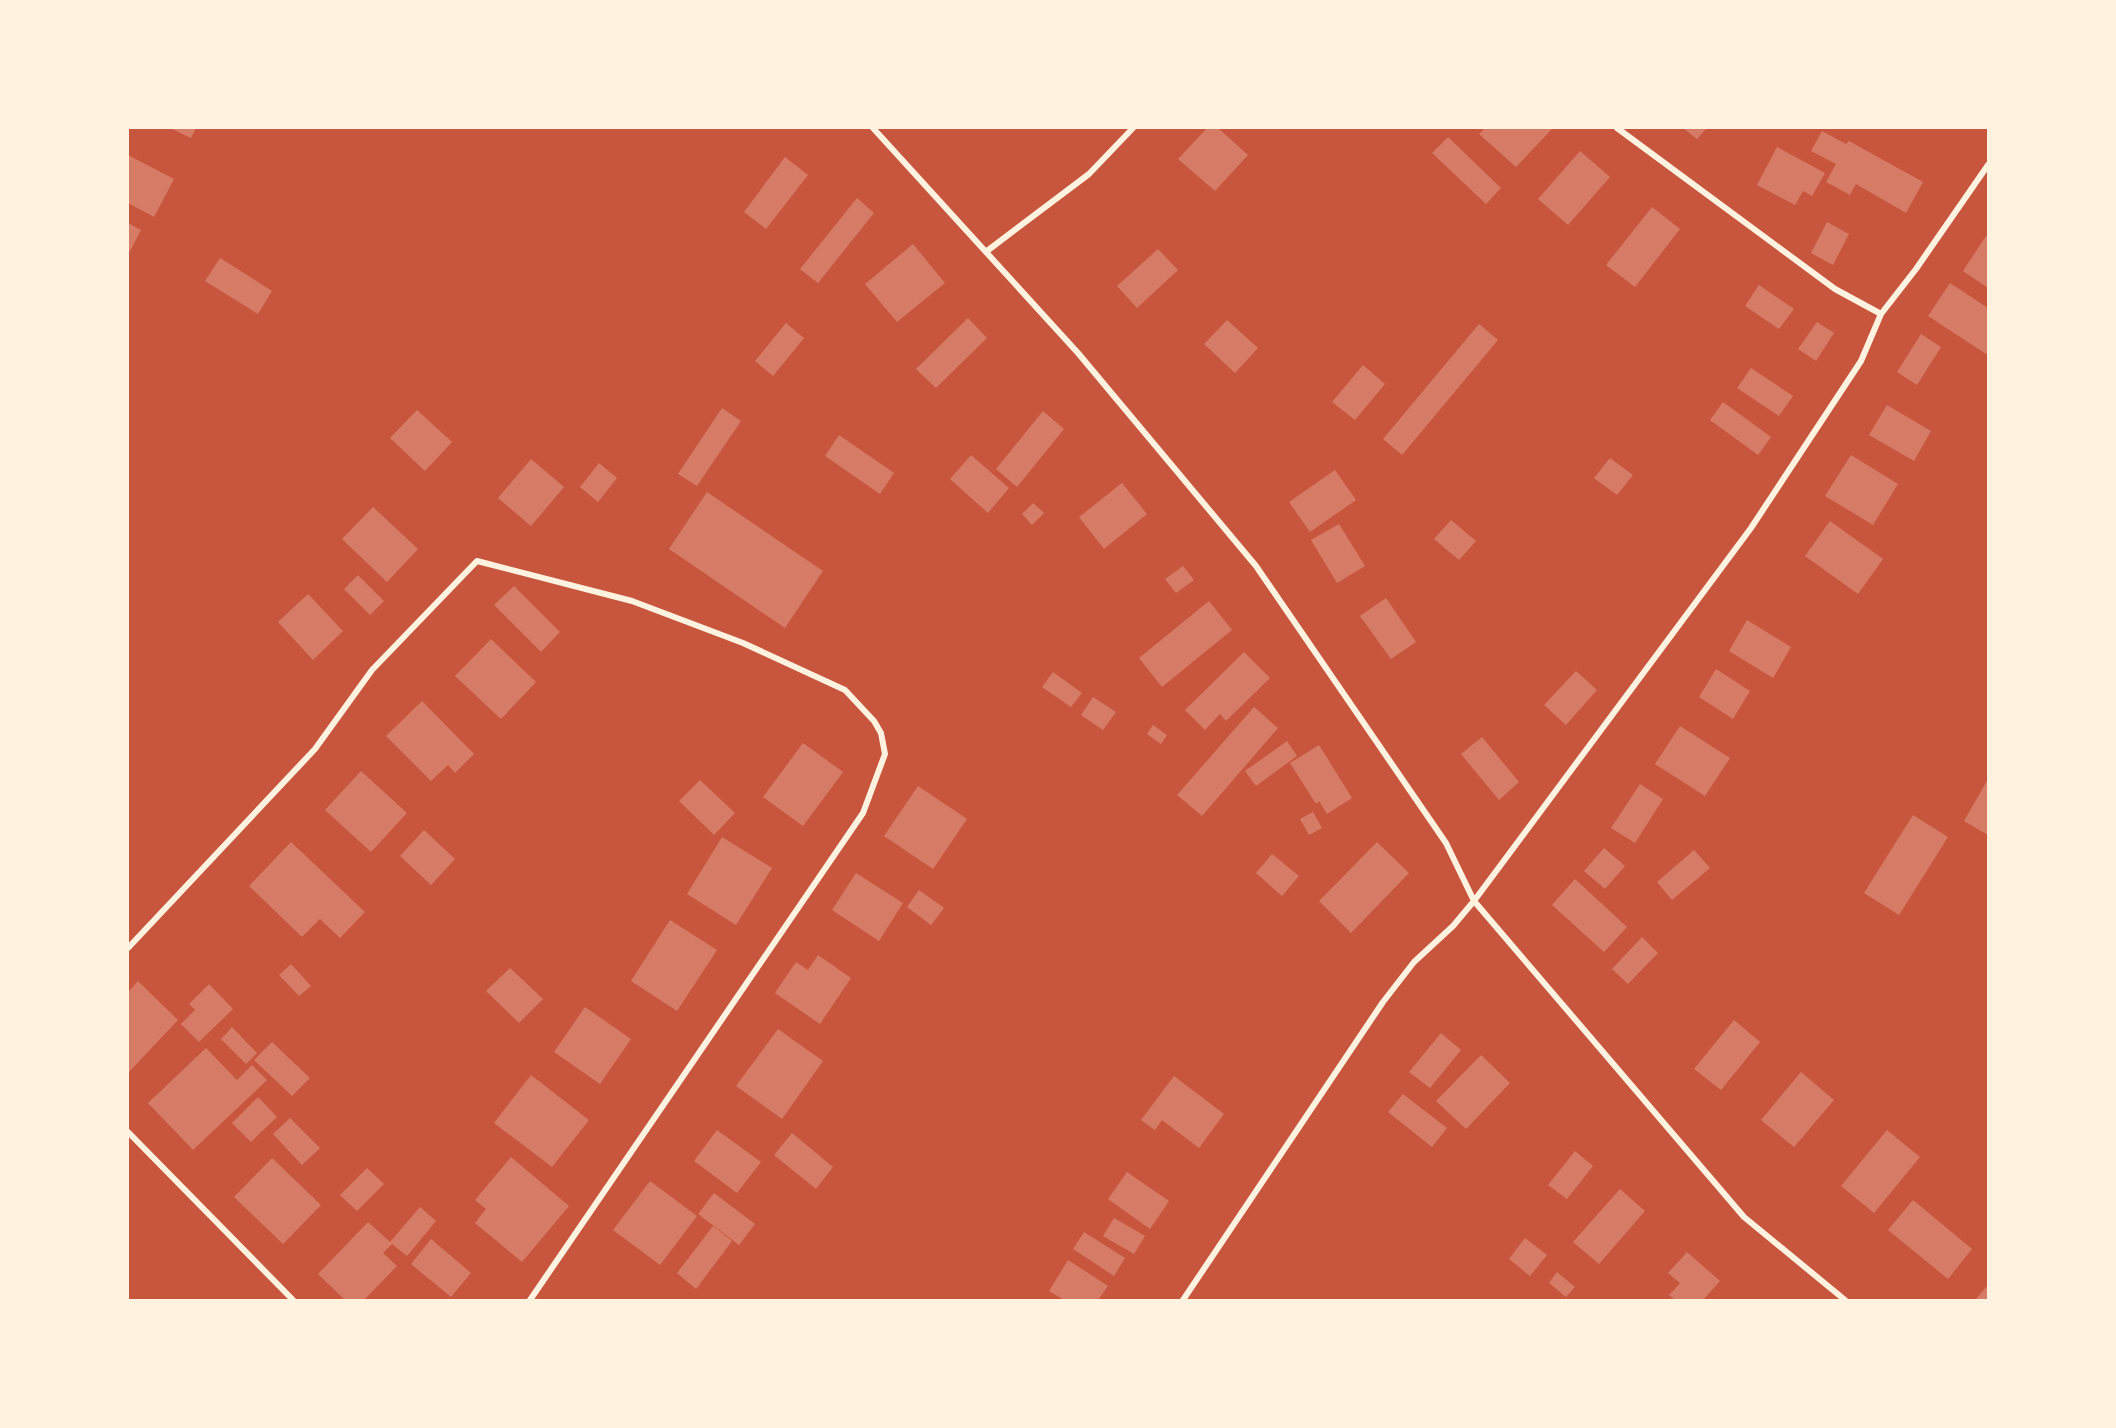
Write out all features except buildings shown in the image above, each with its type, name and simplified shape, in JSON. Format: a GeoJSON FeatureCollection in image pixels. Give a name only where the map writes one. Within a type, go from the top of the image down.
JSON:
{"type":"FeatureCollection","features":[{"type":"Feature","properties":{"kind":"street"},"geometry":{"type":"LineString","coordinates":[[873,128],[987,250],[1078,353],[1256,566],[1446,843],[1474,901],[1744,1217],[1845,1300]]}},
{"type":"Feature","properties":{"kind":"street"},"geometry":{"type":"LineString","coordinates":[[987,250],[1089,174],[1132,128]]}},
{"type":"Feature","properties":{"kind":"street"},"geometry":{"type":"LineString","coordinates":[[1617,128],[1835,289],[1881,314]]}},
{"type":"Feature","properties":{"kind":"street"},"geometry":{"type":"LineString","coordinates":[[1183,1300],[1383,1002],[1414,962],[1454,926],[1474,901],[1751,528],[1861,361],[1881,314],[1916,269],[1989,165]]}},
{"type":"Feature","properties":{"kind":"street"},"geometry":{"type":"LineString","coordinates":[[128,948],[315,749],[372,669],[477,561],[632,601],[743,643],[845,690],[874,721],[881,733],[885,754],[863,813],[530,1300]]}},
{"type":"Feature","properties":{"kind":"street"},"geometry":{"type":"LineString","coordinates":[[128,1132],[292,1300]]}}]}
